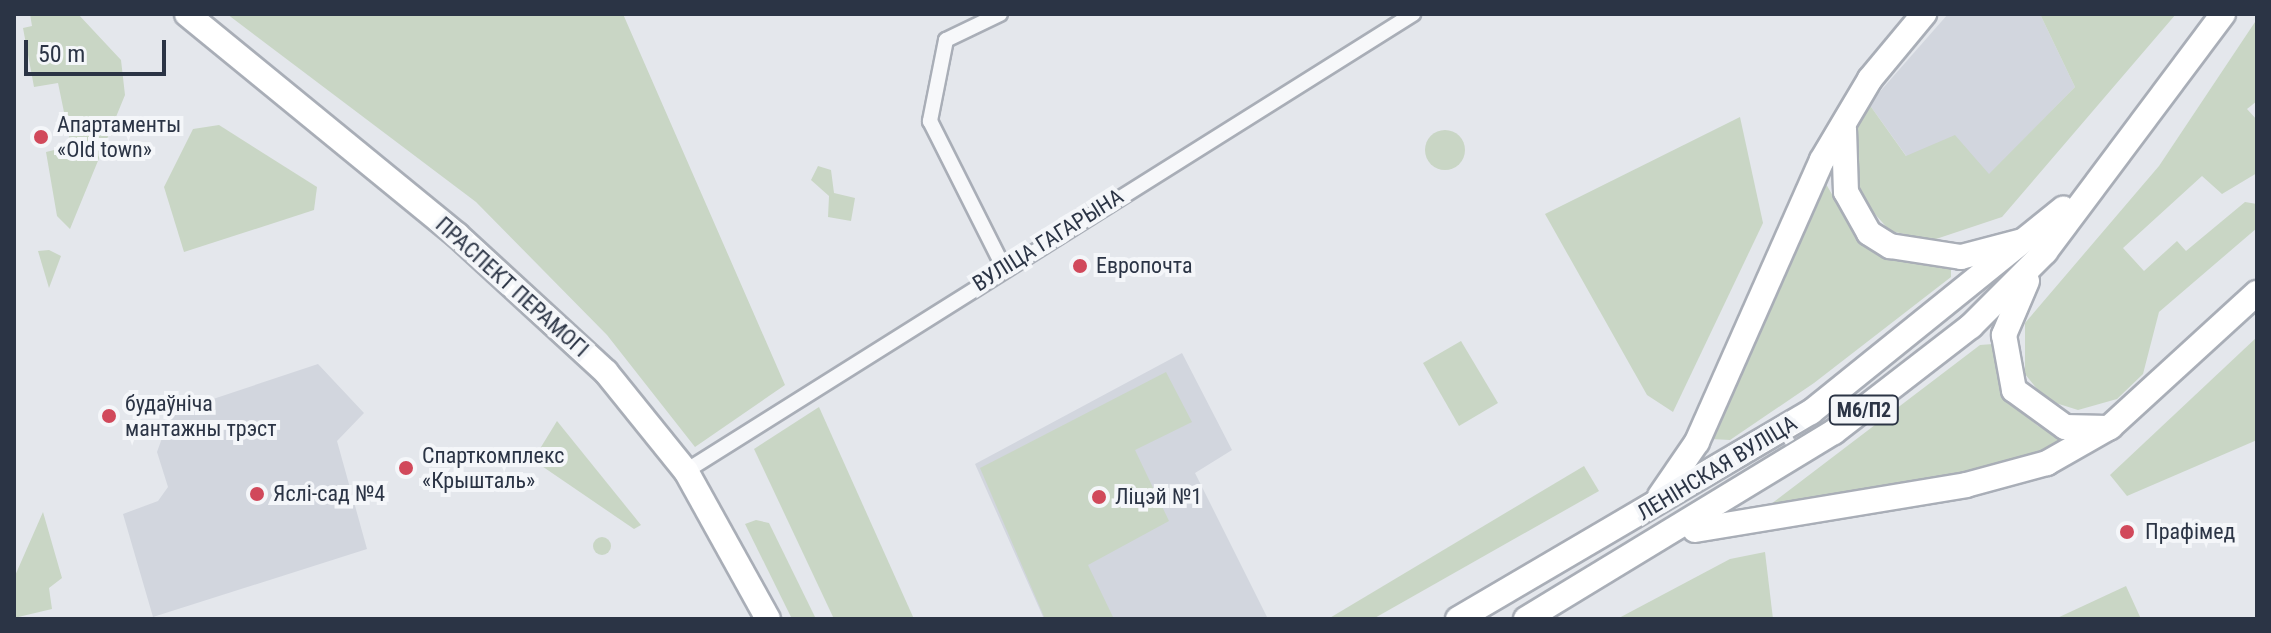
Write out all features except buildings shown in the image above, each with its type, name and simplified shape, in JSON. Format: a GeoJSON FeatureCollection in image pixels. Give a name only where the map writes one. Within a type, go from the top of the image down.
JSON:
{"type":"FeatureCollection","features":[{"type":"Feature","properties":{"kind":"main road","name":"ПРАСПЕКТ ПЕРАМОГІ"},"geometry":{"type":"LineString","coordinates":[[187,14],[480,256],[606,372],[686,471],[768,619]]}},
{"type":"Feature","properties":{"kind":"main road"},"geometry":{"type":"LineString","coordinates":[[1648,510],[1697,442],[1845,119],[1924,14]]}},
{"type":"Feature","properties":{"kind":"main road","name":"ЛЕНІНСКАЯ ВУЛІЦА"},"geometry":{"type":"LineString","coordinates":[[1526,619],[1662,541],[1903,381],[2039,244],[2105,170],[2223,14]]}},
{"type":"Feature","properties":{"kind":"main road"},"geometry":{"type":"LineString","coordinates":[[1845,119],[1846,192],[1869,233],[1890,246],[1961,257],[2039,244]]}},
{"type":"Feature","properties":{"kind":"main road"},"geometry":{"type":"LineString","coordinates":[[2039,244],[2004,335],[2014,390],[2065,427],[2110,427]]}},
{"type":"Feature","properties":{"kind":"main road","name":"ЛЕНІНСКАЯ ВУЛІЦА"},"geometry":{"type":"LineString","coordinates":[[1458,619],[1811,412],[2039,244]]}},
{"type":"Feature","properties":{"kind":"main road"},"geometry":{"type":"LineString","coordinates":[[1662,541],[1766,513],[1993,479],[2047,463],[2110,427],[2257,293]]}},
{"type":"Feature","properties":{"kind":"street"},"geometry":{"type":"LineString","coordinates":[[1000,14],[946,40],[930,121],[1004,268]]}},
{"type":"Feature","properties":{"kind":"street","name":"ВУЛІЦА ГАГАРЫНА"},"geometry":{"type":"LineString","coordinates":[[686,471],[1004,268],[1413,14]]}},
{"type":"Feature","properties":{"kind":"shaded area"},"geometry":{"type":"Polygon","coordinates":[[[1948,14],[2040,14],[2075,87],[1989,175],[1907,157],[1869,104],[1948,14]]]}},
{"type":"Feature","properties":{"kind":"shaded area","name":"Ліцэй №1"},"geometry":{"type":"Polygon","coordinates":[[[1182,353],[1232,450],[1195,473],[1268,619],[1044,619],[975,464],[1182,353]]]}},
{"type":"Feature","properties":{"kind":"shaded area","name":"Яслі-сад №4"},"geometry":{"type":"Polygon","coordinates":[[[318,364],[364,413],[337,441],[367,549],[153,617],[123,514],[158,501],[168,487],[157,452],[171,413],[318,364]]]}},
{"type":"Feature","properties":{"kind":"green space"},"geometry":{"type":"Polygon","coordinates":[[[30,14],[78,14],[121,60],[125,95],[70,229],[57,216],[46,152],[71,146],[58,83],[34,87],[23,28],[32,26],[30,14]]]}},
{"type":"Feature","properties":{"kind":"green space"},"geometry":{"type":"Polygon","coordinates":[[[227,14],[623,14],[785,385],[695,447],[607,335],[476,202],[227,14]]]}},
{"type":"Feature","properties":{"kind":"green space"},"geometry":{"type":"Polygon","coordinates":[[[2040,14],[2176,14],[2002,217],[1933,240],[1890,231],[1857,194],[1851,141],[1869,104],[1906,156],[1955,135],[1989,174],[2075,87],[2040,14]]]}},
{"type":"Feature","properties":{"kind":"green space"},"geometry":{"type":"Polygon","coordinates":[[[2257,19],[2257,101],[2247,109],[2257,120],[2257,173],[2222,194],[2202,176],[2123,248],[2144,271],[2177,241],[2186,251],[2245,202],[2257,204],[2257,228],[2159,312],[2143,374],[2117,399],[2078,410],[2046,400],[2025,374],[2025,323],[2159,166],[2257,19]]]}},
{"type":"Feature","properties":{"kind":"green space"},"geometry":{"type":"Polygon","coordinates":[[[1740,117],[1763,223],[1673,412],[1647,395],[1545,214],[1740,117]]]}},
{"type":"Feature","properties":{"kind":"green space"},"geometry":{"type":"Polygon","coordinates":[[[219,125],[317,187],[314,210],[184,252],[164,187],[193,129],[219,125]]]}},
{"type":"Feature","properties":{"kind":"green space"},"geometry":{"type":"Polygon","coordinates":[[[1445,130],[1459,136],[1465,150],[1459,164],[1445,170],[1431,164],[1425,150],[1431,136],[1445,130]]]}},
{"type":"Feature","properties":{"kind":"green space"},"geometry":{"type":"Polygon","coordinates":[[[818,166],[831,170],[834,193],[855,198],[851,221],[828,217],[829,196],[811,180],[818,166]]]}},
{"type":"Feature","properties":{"kind":"green space"},"geometry":{"type":"Polygon","coordinates":[[[1826,184],[1854,232],[1884,259],[1951,266],[1951,277],[1814,383],[1730,440],[1711,439],[1826,184]]]}},
{"type":"Feature","properties":{"kind":"green space"},"geometry":{"type":"Polygon","coordinates":[[[49,250],[61,256],[49,288],[38,251],[49,250]]]}},
{"type":"Feature","properties":{"kind":"green space"},"geometry":{"type":"Polygon","coordinates":[[[2257,337],[2257,440],[2127,496],[2110,475],[2257,337]]]}},
{"type":"Feature","properties":{"kind":"green space"},"geometry":{"type":"Polygon","coordinates":[[[1461,341],[1498,403],[1459,426],[1423,363],[1461,341]]]}},
{"type":"Feature","properties":{"kind":"green space"},"geometry":{"type":"Polygon","coordinates":[[[1993,344],[1997,376],[2014,406],[2038,426],[2071,437],[1997,469],[1771,504],[1980,345],[1993,344]]]}},
{"type":"Feature","properties":{"kind":"green space"},"geometry":{"type":"Polygon","coordinates":[[[1166,372],[1192,422],[1135,450],[1169,521],[1088,565],[1113,617],[1045,619],[980,468],[1166,372]]]}},
{"type":"Feature","properties":{"kind":"green space"},"geometry":{"type":"Polygon","coordinates":[[[819,407],[914,619],[834,619],[754,449],[819,407]]]}},
{"type":"Feature","properties":{"kind":"green space"},"geometry":{"type":"Polygon","coordinates":[[[557,421],[641,525],[634,529],[533,460],[557,421]]]}},
{"type":"Feature","properties":{"kind":"green space"},"geometry":{"type":"Polygon","coordinates":[[[1584,466],[1599,491],[1373,619],[1328,619],[1584,466]]]}},
{"type":"Feature","properties":{"kind":"green space"},"geometry":{"type":"Polygon","coordinates":[[[43,512],[62,578],[49,588],[52,609],[14,618],[14,578],[43,512]]]}},
{"type":"Feature","properties":{"kind":"green space"},"geometry":{"type":"Polygon","coordinates":[[[756,520],[769,523],[816,619],[792,619],[745,524],[756,520]]]}},
{"type":"Feature","properties":{"kind":"green space"},"geometry":{"type":"Polygon","coordinates":[[[598,537],[606,537],[611,546],[609,553],[598,555],[593,550],[593,542],[598,537]]]}},
{"type":"Feature","properties":{"kind":"green space"},"geometry":{"type":"Polygon","coordinates":[[[1765,552],[1773,619],[1617,619],[1730,559],[1765,552]]]}},
{"type":"Feature","properties":{"kind":"green space"},"geometry":{"type":"Polygon","coordinates":[[[2126,586],[2141,619],[2055,619],[2126,586]]]}},
{"type":"Feature","properties":{"kind":"place","name":"Апартаменты «Old town»"},"geometry":{"type":"Point","coordinates":[41,137]}},
{"type":"Feature","properties":{"kind":"place","name":"Европочта"},"geometry":{"type":"Point","coordinates":[1080,266]}},
{"type":"Feature","properties":{"kind":"place","name":"будаўніча мантажны трэст"},"geometry":{"type":"Point","coordinates":[109,416]}},
{"type":"Feature","properties":{"kind":"place","name":"Спарткомплекс «Крышталь»"},"geometry":{"type":"Point","coordinates":[406,468]}},
{"type":"Feature","properties":{"kind":"place","name":"Яслі-сад №4"},"geometry":{"type":"Point","coordinates":[257,494]}},
{"type":"Feature","properties":{"kind":"place","name":"Ліцэй №1"},"geometry":{"type":"Point","coordinates":[1099,497]}},
{"type":"Feature","properties":{"kind":"place","name":"Прафімед"},"geometry":{"type":"Point","coordinates":[2127,532]}}]}
